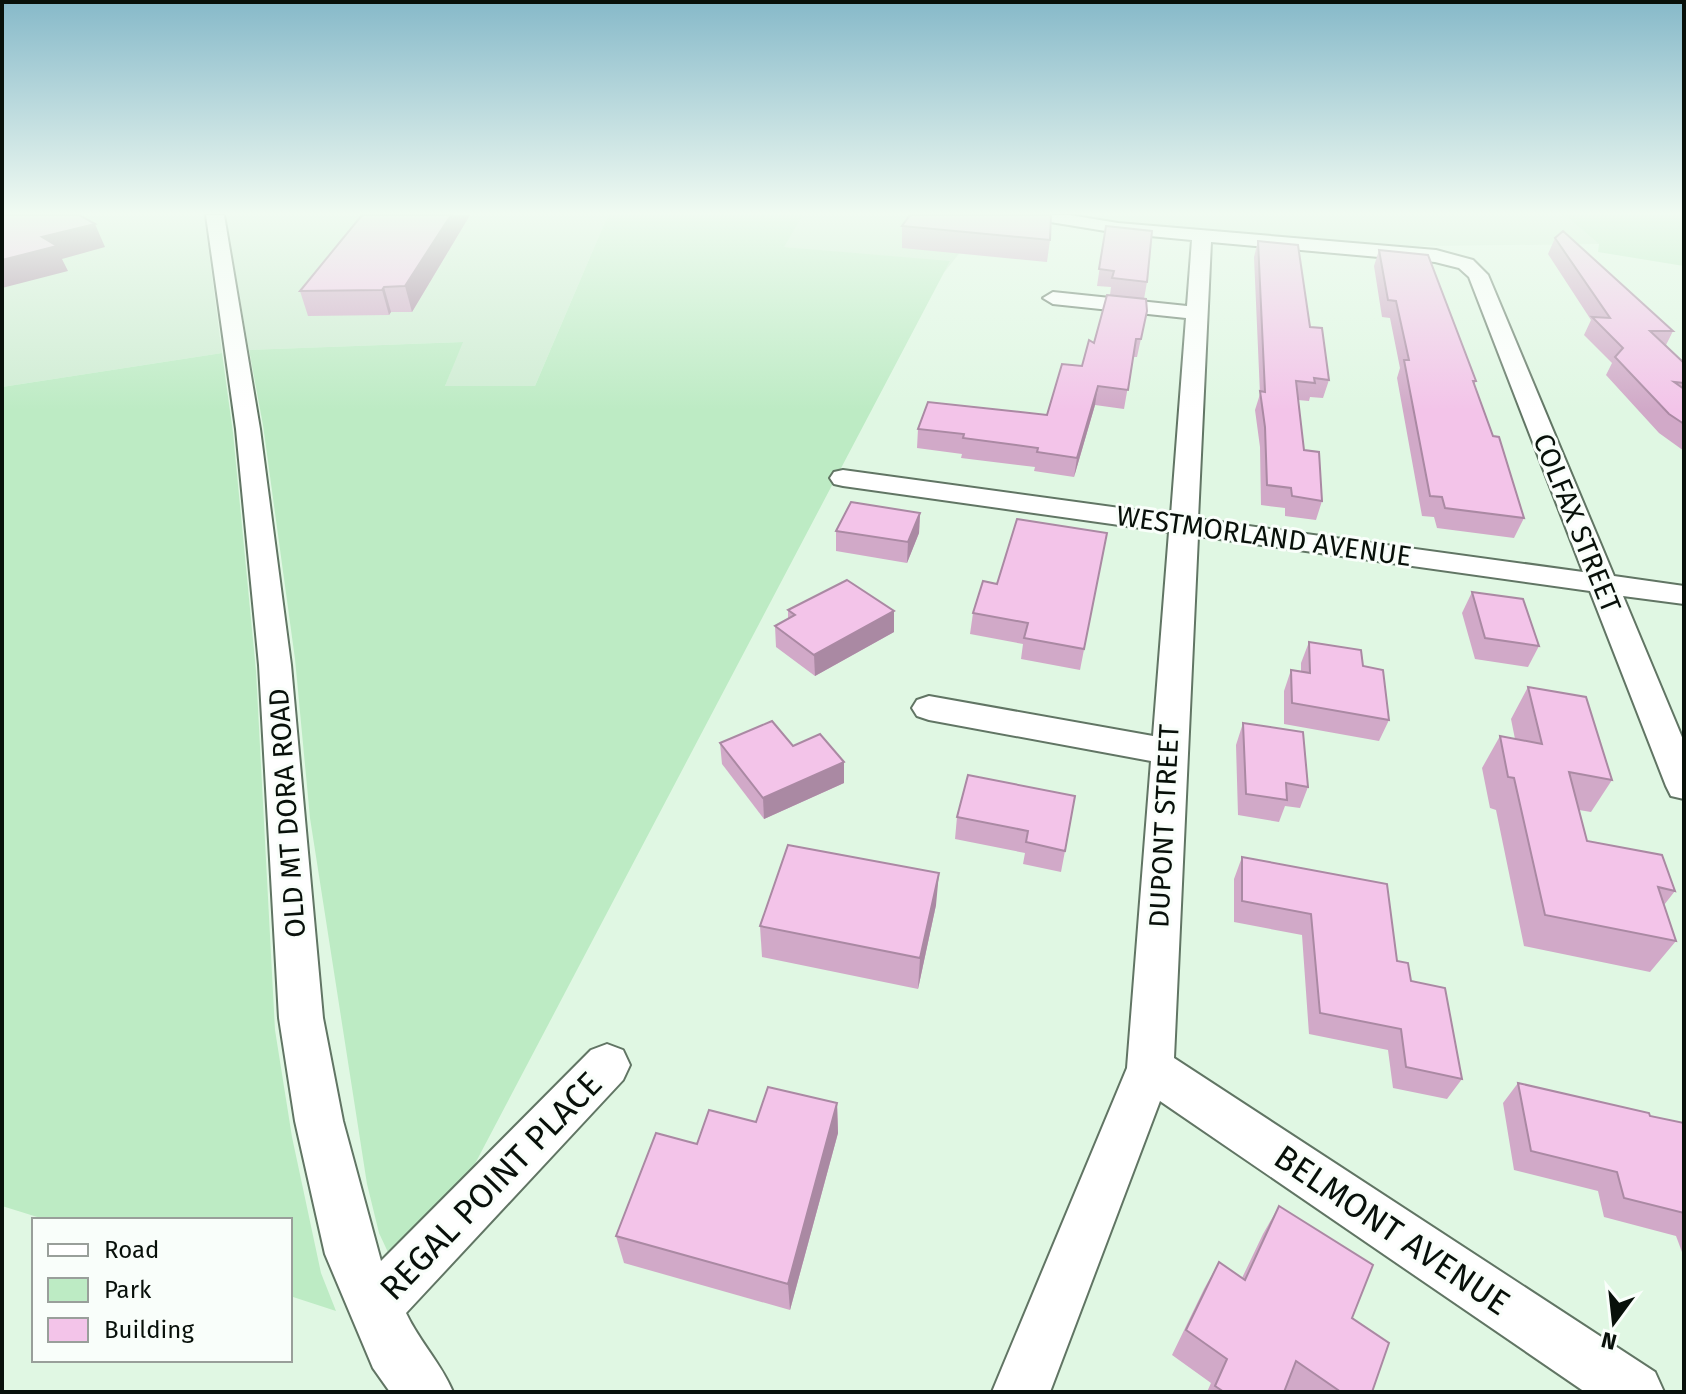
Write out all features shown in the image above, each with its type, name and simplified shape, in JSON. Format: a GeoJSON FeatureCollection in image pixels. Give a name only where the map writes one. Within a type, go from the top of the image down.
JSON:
{"type":"FeatureCollection","features":[{"type":"Feature","properties":{"kind":"street","name":"OLD MT DORA ROAD"},"geometry":{"type":"LineString","coordinates":[[225,280],[248,429],[275,665],[301,1018],[319,1121],[351,1254],[393,1348],[424,1392]]}},
{"type":"Feature","properties":{"kind":"street","name":"DUPONT STREET"},"geometry":{"type":"LineString","coordinates":[[1021,1392],[1150,1068],[1199,280]]}},
{"type":"Feature","properties":{"kind":"street","name":"COLFAX STREET"},"geometry":{"type":"LineString","coordinates":[[1480,280],[1684,786]]}},
{"type":"Feature","properties":{"kind":"street"},"geometry":{"type":"LineString","coordinates":[[1053,298],[1196,313]]}},
{"type":"Feature","properties":{"kind":"street","name":"WESTMORLAND AVENUE"},"geometry":{"type":"LineString","coordinates":[[843,478],[1684,595]]}},
{"type":"Feature","properties":{"kind":"street"},"geometry":{"type":"LineString","coordinates":[[929,708],[1168,751]]}},
{"type":"Feature","properties":{"kind":"street","name":"REGAL POINT PLACE"},"geometry":{"type":"LineString","coordinates":[[374,1307],[607,1065]]}},
{"type":"Feature","properties":{"kind":"street","name":"BELMONT AVENUE"},"geometry":{"type":"LineString","coordinates":[[1150,1068],[1635,1392]]}},
{"type":"Feature","properties":{"kind":"shaded area"},"geometry":{"type":"Polygon","coordinates":[[[2,280],[212,280],[222,353],[2,387],[2,280]]]}},
{"type":"Feature","properties":{"kind":"shaded area"},"geometry":{"type":"Polygon","coordinates":[[[237,280],[580,280],[535,386],[445,386],[462,342],[249,350],[237,280]]]}},
{"type":"Feature","properties":{"kind":"green space"},"geometry":{"type":"Polygon","coordinates":[[[580,280],[940,280],[407,1293],[379,1233],[367,1184],[310,818],[295,659],[263,425],[249,350],[463,342],[445,386],[535,386],[580,280]]]}},
{"type":"Feature","properties":{"kind":"green space"},"geometry":{"type":"Polygon","coordinates":[[[222,353],[233,433],[256,671],[275,1030],[292,1137],[321,1273],[336,1311],[292,1297],[292,1218],[41,1218],[2,1206],[2,387],[222,353]]]}},
{"type":"Feature","properties":{"kind":"building"},"geometry":{"type":"Polygon","coordinates":[[[309,280],[409,280],[405,286],[384,287],[382,290],[300,291],[309,280]]]}},
{"type":"Feature","properties":{"kind":"building"},"geometry":{"type":"Polygon","coordinates":[[[1260,280],[1303,280],[1310,327],[1322,328],[1329,380],[1314,378],[1315,383],[1296,381],[1304,450],[1319,452],[1322,501],[1292,496],[1291,488],[1267,485],[1260,391],[1265,392],[1260,280]]]}},
{"type":"Feature","properties":{"kind":"building"},"geometry":{"type":"Polygon","coordinates":[[[1384,280],[1438,280],[1476,381],[1473,381],[1493,436],[1499,437],[1524,518],[1445,508],[1442,497],[1430,496],[1404,360],[1409,360],[1396,301],[1388,300],[1384,280]]]}},
{"type":"Feature","properties":{"kind":"building"},"geometry":{"type":"Polygon","coordinates":[[[1584,280],[1617,280],[1673,331],[1650,331],[1684,363],[1684,383],[1674,382],[1684,389],[1684,424],[1669,414],[1615,357],[1623,348],[1592,317],[1610,318],[1584,280]]]}},
{"type":"Feature","properties":{"kind":"building"},"geometry":{"type":"Polygon","coordinates":[[[1107,295],[1146,299],[1147,311],[1141,339],[1136,339],[1128,390],[1098,386],[1077,458],[1037,452],[1038,448],[963,438],[964,434],[918,429],[928,402],[1047,415],[1062,364],[1082,366],[1089,340],[1094,343],[1107,295]]]}},
{"type":"Feature","properties":{"kind":"building"},"geometry":{"type":"Polygon","coordinates":[[[851,502],[920,513],[908,542],[836,531],[851,502]]]}},
{"type":"Feature","properties":{"kind":"building"},"geometry":{"type":"Polygon","coordinates":[[[1017,519],[1107,533],[1084,649],[1024,638],[1028,623],[973,613],[983,581],[997,584],[1017,519]]]}},
{"type":"Feature","properties":{"kind":"building"},"geometry":{"type":"Polygon","coordinates":[[[847,580],[894,611],[814,655],[775,626],[795,615],[788,610],[847,580]]]}},
{"type":"Feature","properties":{"kind":"building"},"geometry":{"type":"Polygon","coordinates":[[[1472,592],[1523,599],[1539,646],[1485,638],[1472,592]]]}},
{"type":"Feature","properties":{"kind":"building"},"geometry":{"type":"Polygon","coordinates":[[[1309,642],[1361,650],[1363,666],[1383,670],[1389,720],[1292,703],[1291,670],[1310,673],[1309,642]]]}},
{"type":"Feature","properties":{"kind":"building"},"geometry":{"type":"Polygon","coordinates":[[[1528,687],[1586,697],[1612,780],[1569,772],[1587,841],[1662,855],[1675,891],[1658,887],[1676,941],[1545,915],[1514,778],[1508,777],[1500,736],[1542,744],[1528,687]]]}},
{"type":"Feature","properties":{"kind":"building"},"geometry":{"type":"Polygon","coordinates":[[[772,721],[793,746],[820,734],[844,762],[763,798],[720,743],[772,721]]]}},
{"type":"Feature","properties":{"kind":"building"},"geometry":{"type":"Polygon","coordinates":[[[1243,723],[1303,732],[1308,787],[1286,783],[1287,800],[1246,794],[1243,723]]]}},
{"type":"Feature","properties":{"kind":"building"},"geometry":{"type":"Polygon","coordinates":[[[968,775],[1075,796],[1065,851],[1026,842],[1028,831],[957,817],[968,775]]]}},
{"type":"Feature","properties":{"kind":"building"},"geometry":{"type":"Polygon","coordinates":[[[788,845],[939,873],[920,958],[760,926],[788,845]]]}},
{"type":"Feature","properties":{"kind":"building"},"geometry":{"type":"Polygon","coordinates":[[[1242,857],[1387,884],[1397,961],[1408,963],[1411,981],[1445,988],[1462,1079],[1406,1067],[1401,1029],[1320,1013],[1311,914],[1242,901],[1242,857]]]}},
{"type":"Feature","properties":{"kind":"building"},"geometry":{"type":"Polygon","coordinates":[[[1518,1083],[1684,1123],[1684,1213],[1624,1198],[1617,1172],[1531,1151],[1518,1083]]]}},
{"type":"Feature","properties":{"kind":"building"},"geometry":{"type":"Polygon","coordinates":[[[768,1087],[837,1103],[788,1284],[616,1236],[656,1133],[697,1144],[709,1110],[756,1122],[768,1087]]]}},
{"type":"Feature","properties":{"kind":"building"},"geometry":{"type":"Polygon","coordinates":[[[1279,1206],[1373,1265],[1352,1318],[1389,1343],[1372,1392],[1341,1392],[1296,1361],[1284,1392],[1224,1392],[1215,1386],[1227,1359],[1186,1330],[1219,1262],[1245,1280],[1279,1206]]]}}]}
